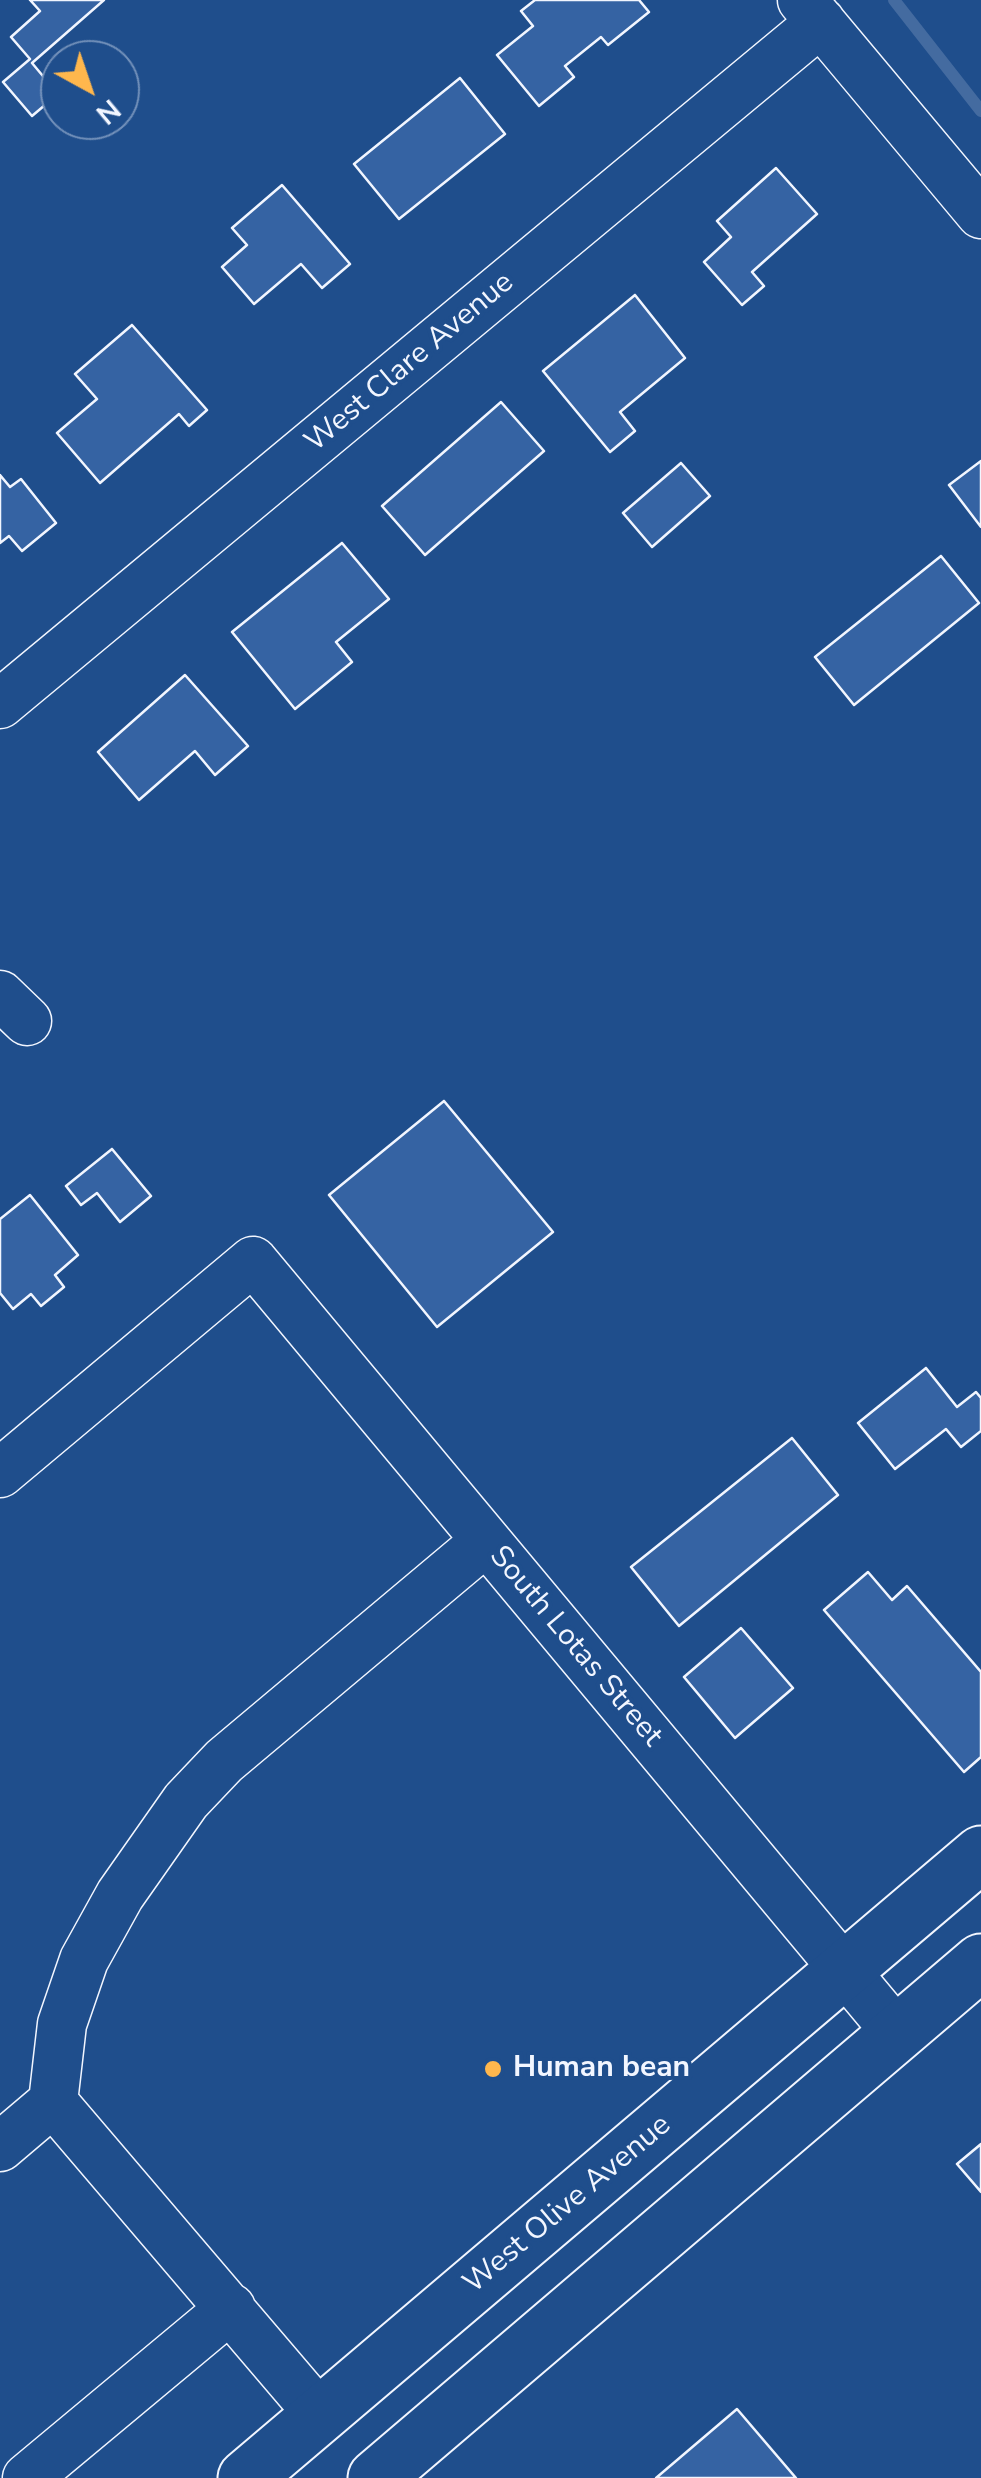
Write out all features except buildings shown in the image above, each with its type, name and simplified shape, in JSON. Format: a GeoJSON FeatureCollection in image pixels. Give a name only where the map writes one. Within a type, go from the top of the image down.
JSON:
{"type":"FeatureCollection","features":[{"type":"Feature","properties":{"kind":"main road","name":"West Olive Avenue"},"geometry":{"type":"LineString","coordinates":[[246,2478],[981,1854]]}},
{"type":"Feature","properties":{"kind":"main road"},"geometry":{"type":"LineString","coordinates":[[376,2478],[981,1962]]}},
{"type":"Feature","properties":{"kind":"street"},"geometry":{"type":"LineString","coordinates":[[812,11],[981,214]]}},
{"type":"Feature","properties":{"kind":"street","name":"West Clare Avenue"},"geometry":{"type":"LineString","coordinates":[[0,704],[812,11]]}},
{"type":"Feature","properties":{"kind":"street","name":"South Lotas Street"},"geometry":{"type":"LineString","coordinates":[[0,1473],[253,1260],[898,2033]]}},
{"type":"Feature","properties":{"kind":"street"},"geometry":{"type":"LineString","coordinates":[[0,2147],[53,2102],[62,2024],[84,1960],[120,1896],[186,1801],[224,1761],[486,1541]]}},
{"type":"Feature","properties":{"kind":"street"},"geometry":{"type":"LineString","coordinates":[[53,2102],[320,2416]]}},
{"type":"Feature","properties":{"kind":"street"},"geometry":{"type":"LineString","coordinates":[[28,2478],[231,2308]]}},
{"type":"Feature","properties":{"kind":"waterway"},"geometry":{"type":"LineString","coordinates":[[894,0],[981,111]]}},
{"type":"Feature","properties":{"kind":"place","name":"Human bean"},"geometry":{"type":"Point","coordinates":[493,2069]}}]}
